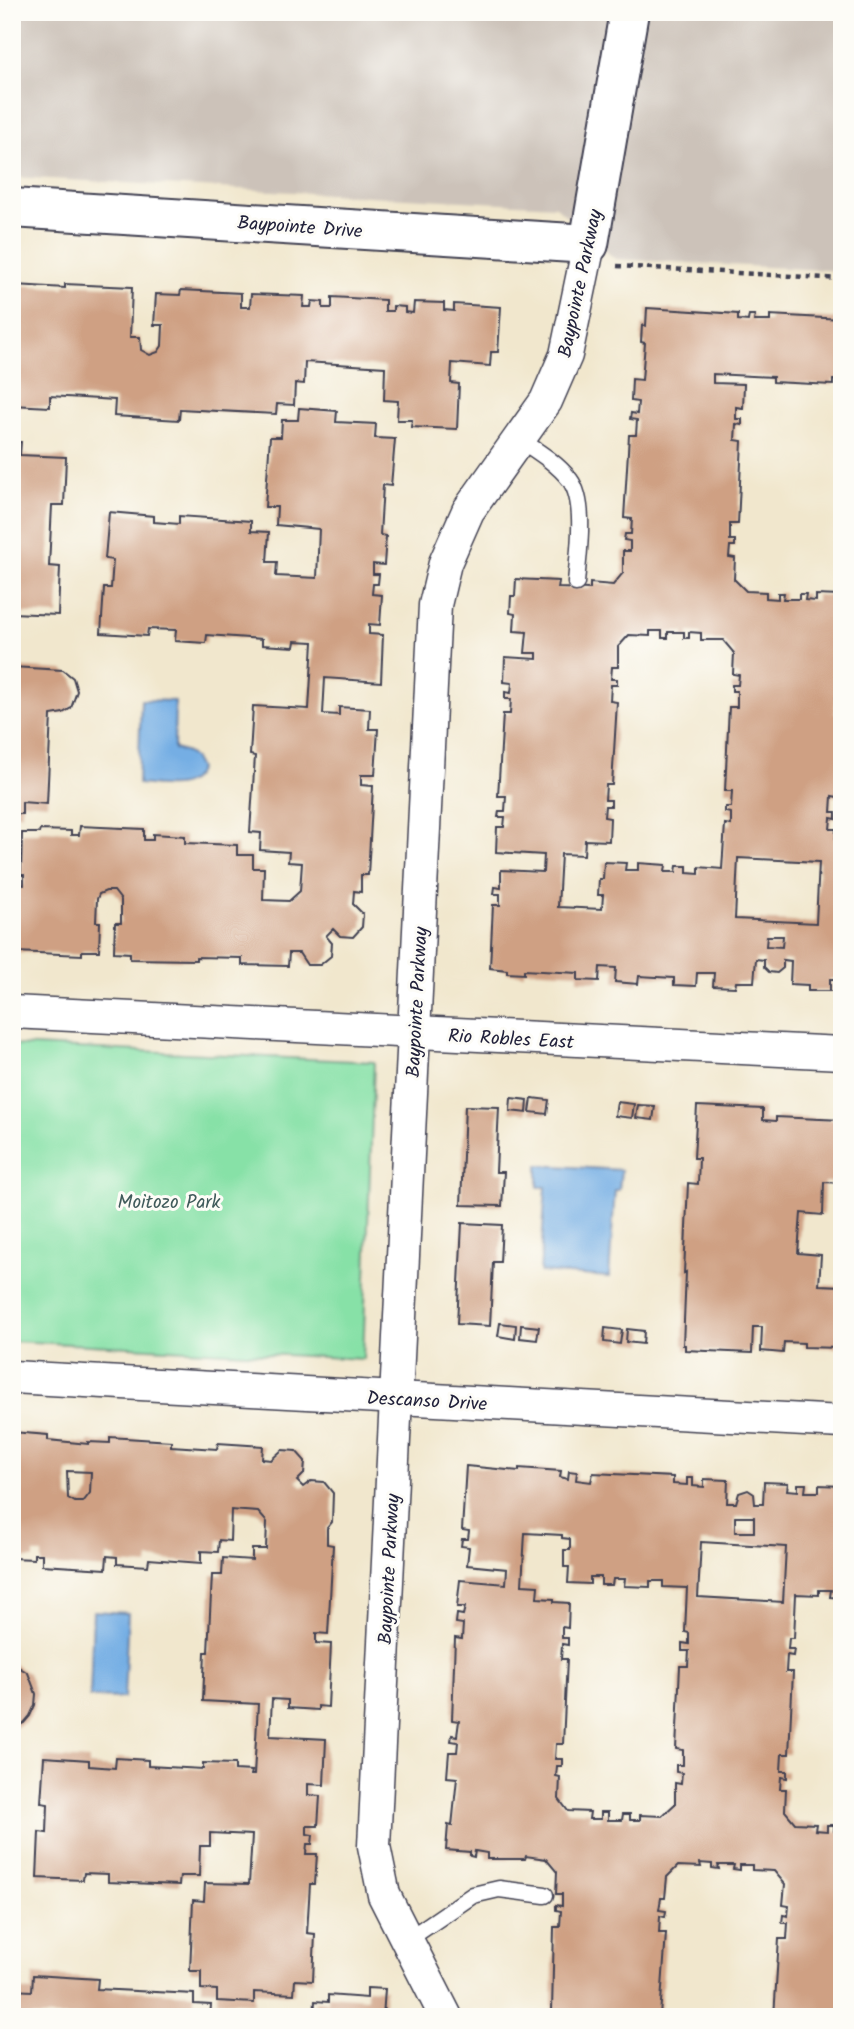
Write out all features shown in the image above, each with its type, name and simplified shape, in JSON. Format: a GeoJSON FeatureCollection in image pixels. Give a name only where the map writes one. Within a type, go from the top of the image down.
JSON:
{"type":"FeatureCollection","features":[{"type":"Feature","properties":{"kind":"street","name":"Baypointe Parkway"},"geometry":{"type":"LineString","coordinates":[[446,2017],[384,1895],[374,1846],[435,605],[445,563],[468,511],[546,401],[566,355],[587,254],[629,12]]}},
{"type":"Feature","properties":{"kind":"street","name":"Baypointe Drive"},"geometry":{"type":"LineString","coordinates":[[12,208],[587,254]]}},
{"type":"Feature","properties":{"kind":"street","name":"Rio Robles East"},"geometry":{"type":"LineString","coordinates":[[12,1012],[842,1053]]}},
{"type":"Feature","properties":{"kind":"street","name":"Descanso Drive"},"geometry":{"type":"LineString","coordinates":[[12,1377],[842,1422]]}},
{"type":"Feature","properties":{"kind":"lane"},"geometry":{"type":"LineString","coordinates":[[519,439],[555,465],[572,483],[580,512],[576,583]]}},
{"type":"Feature","properties":{"kind":"lane"},"geometry":{"type":"LineString","coordinates":[[407,1940],[473,1895],[499,1889],[545,1895]]}},
{"type":"Feature","properties":{"kind":"path"},"geometry":{"type":"LineString","coordinates":[[587,254],[842,279]]}},
{"type":"Feature","properties":{"kind":"shaded area"},"geometry":{"type":"Polygon","coordinates":[[[12,12],[842,12],[842,271],[615,259],[555,206],[12,177],[12,12]]]}},
{"type":"Feature","properties":{"kind":"green space","name":"Moitozo Park"},"geometry":{"type":"Polygon","coordinates":[[[12,1045],[374,1062],[363,1359],[12,1341],[12,1045]]]}},
{"type":"Feature","properties":{"kind":"water"},"geometry":{"type":"Polygon","coordinates":[[[141,700],[175,701],[174,749],[190,754],[199,769],[188,782],[173,786],[138,784],[141,700]]]}},
{"type":"Feature","properties":{"kind":"water"},"geometry":{"type":"Polygon","coordinates":[[[538,1165],[621,1170],[619,1190],[615,1190],[609,1277],[540,1272],[546,1187],[538,1187],[538,1165]]]}},
{"type":"Feature","properties":{"kind":"water"},"geometry":{"type":"Polygon","coordinates":[[[93,1611],[128,1613],[124,1698],[90,1697],[93,1611]]]}},
{"type":"Feature","properties":{"kind":"building"},"geometry":{"type":"Polygon","coordinates":[[[12,278],[16,278],[16,285],[65,288],[65,284],[132,287],[130,337],[140,337],[141,350],[150,355],[158,352],[162,346],[163,325],[154,325],[156,294],[180,295],[181,290],[241,293],[241,307],[250,307],[251,294],[304,296],[303,307],[311,307],[312,301],[323,302],[323,308],[332,308],[332,297],[385,300],[385,311],[393,311],[393,306],[405,307],[405,312],[413,313],[414,302],[444,303],[444,310],[454,311],[454,304],[501,307],[498,352],[491,352],[490,366],[452,363],[451,383],[459,384],[457,429],[411,427],[412,420],[397,420],[398,401],[384,400],[385,367],[305,362],[304,384],[295,383],[294,405],[277,404],[276,414],[180,409],[179,420],[114,416],[115,400],[50,396],[50,407],[12,405],[12,278]]]}},
{"type":"Feature","properties":{"kind":"building"},"geometry":{"type":"Polygon","coordinates":[[[647,308],[738,314],[738,320],[748,321],[749,315],[755,315],[754,321],[770,321],[770,315],[842,319],[842,380],[833,380],[833,385],[773,382],[773,377],[713,374],[713,383],[744,384],[743,408],[736,407],[736,419],[742,419],[742,425],[736,424],[735,440],[742,441],[738,524],[730,524],[730,540],[735,540],[735,546],[730,546],[729,557],[735,558],[734,579],[746,591],[766,592],[766,598],[778,599],[778,593],[784,593],[783,599],[799,599],[799,594],[806,594],[805,600],[816,601],[816,595],[840,596],[842,593],[842,679],[838,679],[837,691],[842,691],[842,697],[836,696],[835,713],[842,713],[842,728],[838,797],[832,796],[831,812],[836,812],[836,819],[831,818],[830,829],[836,829],[834,873],[842,873],[842,979],[830,979],[830,991],[808,991],[808,985],[790,984],[791,961],[783,960],[783,968],[777,973],[769,972],[764,967],[764,960],[756,959],[754,982],[736,982],[735,987],[713,986],[714,973],[697,973],[696,986],[674,985],[674,978],[639,976],[638,984],[615,982],[616,968],[600,967],[599,981],[578,980],[578,973],[524,970],[524,974],[490,968],[493,905],[500,905],[500,894],[494,894],[495,887],[501,888],[501,870],[543,872],[544,855],[496,852],[497,827],[504,827],[505,817],[498,817],[499,811],[505,811],[506,796],[498,796],[503,714],[510,714],[511,699],[505,699],[505,692],[511,693],[512,683],[504,682],[505,657],[537,659],[537,653],[525,653],[527,632],[514,631],[515,614],[510,613],[511,596],[515,596],[516,579],[559,581],[558,588],[590,589],[590,583],[613,585],[623,573],[623,551],[630,551],[630,541],[624,540],[625,534],[631,534],[632,519],[624,518],[629,435],[636,435],[637,420],[630,419],[631,413],[637,414],[638,402],[631,401],[632,379],[642,380],[645,343],[641,342],[642,325],[646,326],[647,308]],[[650,631],[650,636],[629,635],[618,647],[618,667],[612,667],[611,679],[617,679],[617,685],[611,685],[610,701],[617,702],[612,785],[606,785],[605,800],[611,800],[611,806],[605,806],[604,817],[610,818],[609,841],[585,840],[584,855],[561,854],[558,907],[602,909],[603,895],[598,895],[604,862],[626,863],[625,870],[638,870],[638,863],[666,865],[665,872],[676,872],[677,866],[687,866],[687,873],[699,874],[699,867],[722,869],[725,824],[731,825],[731,813],[725,812],[725,807],[731,807],[732,791],[725,791],[729,707],[737,707],[737,691],[732,691],[732,685],[738,685],[739,675],[733,674],[734,653],[723,640],[701,640],[701,633],[689,632],[689,638],[684,638],[684,632],[668,632],[668,638],[662,638],[662,631],[650,631]],[[738,858],[735,919],[816,923],[819,862],[738,858]],[[767,936],[766,946],[782,947],[783,936],[767,936]]]}},
{"type":"Feature","properties":{"kind":"building"},"geometry":{"type":"Polygon","coordinates":[[[299,408],[337,411],[336,422],[376,424],[375,438],[395,439],[391,486],[383,485],[380,535],[386,536],[384,565],[373,564],[373,574],[379,574],[378,584],[373,584],[372,594],[382,595],[380,625],[369,624],[369,634],[383,635],[381,682],[325,678],[323,714],[339,715],[339,707],[370,709],[369,729],[378,729],[375,775],[361,775],[361,785],[373,786],[368,875],[361,875],[361,892],[354,891],[353,904],[363,914],[362,927],[353,937],[340,936],[333,929],[326,936],[332,943],[331,956],[320,965],[307,965],[299,953],[289,953],[288,966],[242,965],[242,958],[130,959],[130,953],[114,952],[115,923],[121,923],[121,900],[114,891],[106,891],[99,894],[97,899],[96,922],[100,922],[99,951],[82,951],[82,955],[16,952],[16,946],[12,945],[12,884],[24,885],[24,875],[21,875],[22,833],[39,833],[40,830],[71,831],[71,835],[79,835],[80,826],[144,829],[144,840],[153,840],[153,834],[185,836],[185,843],[237,845],[237,855],[253,855],[253,868],[264,868],[263,900],[289,901],[300,891],[302,863],[288,862],[289,852],[260,850],[261,833],[250,832],[255,756],[250,755],[253,706],[309,709],[313,642],[295,641],[294,647],[262,645],[262,639],[207,635],[206,643],[175,641],[176,630],[148,629],[147,636],[101,633],[104,588],[111,588],[113,560],[105,559],[109,512],[154,516],[154,522],[179,524],[179,516],[251,521],[251,531],[269,532],[267,562],[277,562],[276,576],[317,578],[319,529],[276,525],[277,507],[265,507],[270,437],[281,437],[282,420],[298,420],[299,408]]]}},
{"type":"Feature","properties":{"kind":"building"},"geometry":{"type":"Polygon","coordinates":[[[12,442],[21,442],[20,455],[66,457],[64,505],[52,505],[49,566],[60,567],[58,615],[12,613],[12,442]]]}},
{"type":"Feature","properties":{"kind":"building"},"geometry":{"type":"Polygon","coordinates":[[[12,667],[63,670],[73,678],[77,691],[71,708],[51,715],[47,804],[22,802],[22,814],[12,814],[12,667]]]}},
{"type":"Feature","properties":{"kind":"building"},"geometry":{"type":"Polygon","coordinates":[[[511,1098],[528,1100],[527,1113],[510,1111],[511,1098]]]}},
{"type":"Feature","properties":{"kind":"building"},"geometry":{"type":"Polygon","coordinates":[[[532,1098],[549,1100],[547,1114],[530,1112],[532,1098]]]}},
{"type":"Feature","properties":{"kind":"building"},"geometry":{"type":"Polygon","coordinates":[[[617,1102],[634,1104],[632,1118],[615,1116],[617,1102]]]}},
{"type":"Feature","properties":{"kind":"building"},"geometry":{"type":"Polygon","coordinates":[[[638,1105],[655,1106],[653,1120],[636,1118],[638,1105]]]}},
{"type":"Feature","properties":{"kind":"building"},"geometry":{"type":"Polygon","coordinates":[[[465,1106],[499,1107],[496,1172],[504,1172],[502,1206],[461,1205],[465,1106]]]}},
{"type":"Feature","properties":{"kind":"building"},"geometry":{"type":"Polygon","coordinates":[[[697,1106],[763,1109],[763,1120],[776,1121],[776,1117],[842,1120],[842,1183],[824,1182],[823,1215],[801,1213],[798,1253],[821,1255],[819,1285],[842,1286],[840,1348],[804,1347],[804,1343],[784,1342],[783,1353],[761,1351],[762,1327],[753,1327],[752,1353],[685,1350],[686,1272],[684,1273],[688,1183],[698,1184],[699,1158],[694,1158],[697,1106]]]}},
{"type":"Feature","properties":{"kind":"building"},"geometry":{"type":"Polygon","coordinates":[[[462,1223],[502,1225],[500,1262],[493,1262],[490,1326],[457,1324],[462,1223]]]}},
{"type":"Feature","properties":{"kind":"building"},"geometry":{"type":"Polygon","coordinates":[[[500,1323],[516,1325],[515,1339],[498,1336],[500,1323]]]}},
{"type":"Feature","properties":{"kind":"building"},"geometry":{"type":"Polygon","coordinates":[[[521,1325],[539,1327],[537,1340],[520,1338],[521,1325]]]}},
{"type":"Feature","properties":{"kind":"building"},"geometry":{"type":"Polygon","coordinates":[[[605,1328],[622,1330],[620,1344],[604,1342],[605,1328]]]}},
{"type":"Feature","properties":{"kind":"building"},"geometry":{"type":"Polygon","coordinates":[[[627,1329],[644,1331],[643,1344],[626,1342],[627,1329]]]}},
{"type":"Feature","properties":{"kind":"building"},"geometry":{"type":"Polygon","coordinates":[[[12,1432],[48,1435],[48,1440],[88,1444],[110,1443],[110,1437],[171,1441],[171,1446],[217,1449],[218,1443],[263,1446],[262,1459],[271,1460],[282,1450],[296,1451],[305,1461],[304,1474],[297,1481],[303,1487],[311,1481],[324,1482],[333,1493],[332,1522],[327,1528],[327,1544],[333,1545],[328,1634],[316,1633],[316,1643],[331,1644],[328,1707],[318,1706],[318,1710],[288,1708],[288,1700],[272,1699],[270,1736],[326,1739],[324,1785],[308,1784],[308,1795],[320,1796],[318,1826],[307,1826],[307,1834],[313,1835],[312,1844],[307,1844],[306,1854],[317,1854],[315,1884],[310,1884],[307,1933],[315,1934],[313,1981],[295,1980],[294,1994],[254,1992],[254,2003],[217,2001],[217,1990],[201,1989],[201,1971],[190,1971],[193,1900],[204,1901],[205,1883],[249,1884],[252,1835],[210,1833],[210,1846],[200,1846],[199,1876],[180,1876],[179,1885],[108,1882],[108,1874],[84,1873],[83,1880],[37,1878],[39,1832],[47,1833],[48,1804],[41,1803],[44,1757],[89,1760],[89,1766],[115,1768],[116,1758],[148,1760],[148,1766],[203,1769],[203,1763],[235,1764],[235,1770],[252,1771],[251,1775],[254,1775],[258,1704],[203,1701],[205,1652],[208,1652],[212,1575],[222,1575],[223,1558],[252,1560],[252,1549],[266,1549],[267,1522],[258,1512],[231,1510],[230,1541],[219,1540],[218,1552],[201,1551],[201,1563],[149,1559],[148,1566],[117,1564],[117,1557],[107,1556],[106,1569],[42,1565],[42,1554],[34,1554],[34,1559],[12,1558],[12,1432]],[[67,1471],[68,1498],[83,1502],[90,1493],[91,1472],[67,1471]]]}},
{"type":"Feature","properties":{"kind":"building"},"geometry":{"type":"Polygon","coordinates":[[[466,1466],[519,1471],[519,1468],[561,1471],[560,1477],[568,1479],[569,1471],[577,1472],[576,1480],[591,1482],[593,1473],[673,1477],[673,1484],[687,1485],[687,1478],[693,1478],[693,1486],[704,1487],[704,1479],[728,1480],[727,1503],[736,1503],[739,1493],[748,1490],[754,1494],[755,1504],[763,1504],[764,1482],[788,1483],[787,1490],[798,1491],[798,1484],[806,1484],[805,1492],[819,1492],[819,1485],[842,1486],[842,1598],[830,1597],[831,1590],[819,1590],[819,1595],[796,1594],[794,1638],[789,1638],[788,1649],[794,1649],[793,1656],[787,1655],[786,1672],[793,1672],[789,1754],[782,1754],[781,1771],[787,1771],[787,1778],[781,1777],[780,1789],[786,1789],[785,1811],[795,1823],[816,1824],[815,1830],[827,1831],[827,1825],[834,1825],[834,1831],[842,1831],[842,2017],[774,2017],[779,1939],[787,1939],[788,1923],[782,1923],[783,1915],[788,1916],[789,1906],[783,1905],[785,1884],[774,1871],[752,1870],[752,1865],[740,1865],[740,1870],[733,1869],[734,1865],[718,1865],[719,1869],[712,1868],[712,1864],[700,1863],[701,1867],[678,1866],[667,1877],[665,1898],[661,1898],[659,1910],[666,1911],[665,1917],[660,1916],[659,1933],[666,1933],[660,2016],[556,2017],[556,2011],[552,2011],[554,1927],[560,1927],[561,1911],[556,1910],[556,1905],[562,1906],[562,1894],[556,1894],[557,1872],[546,1859],[526,1856],[525,1859],[487,1859],[487,1853],[475,1851],[474,1857],[470,1856],[470,1852],[446,1850],[448,1825],[452,1826],[457,1778],[447,1777],[449,1752],[457,1752],[458,1742],[451,1741],[452,1735],[457,1736],[459,1721],[452,1720],[455,1638],[462,1639],[463,1624],[456,1623],[457,1614],[463,1615],[465,1607],[457,1607],[460,1580],[506,1584],[507,1569],[467,1565],[469,1547],[461,1546],[462,1539],[468,1539],[469,1531],[462,1530],[466,1466]],[[735,1517],[735,1532],[754,1532],[754,1517],[735,1517]],[[525,1533],[522,1585],[538,1586],[537,1598],[569,1603],[568,1628],[562,1627],[562,1638],[568,1638],[568,1645],[562,1644],[561,1659],[567,1659],[563,1744],[556,1744],[555,1759],[562,1759],[562,1766],[557,1766],[556,1776],[560,1777],[559,1799],[568,1811],[590,1812],[589,1819],[601,1819],[601,1812],[608,1812],[608,1820],[622,1820],[623,1814],[630,1814],[630,1820],[640,1820],[640,1815],[662,1816],[675,1804],[675,1783],[681,1784],[682,1773],[676,1772],[676,1765],[683,1765],[683,1750],[676,1749],[680,1666],[688,1666],[689,1651],[682,1651],[682,1643],[689,1644],[689,1633],[685,1632],[687,1588],[663,1587],[663,1581],[650,1581],[650,1587],[624,1586],[625,1579],[613,1579],[612,1585],[601,1585],[601,1577],[590,1577],[590,1584],[568,1583],[569,1567],[564,1567],[564,1550],[570,1550],[570,1539],[562,1538],[562,1535],[525,1533]],[[701,1542],[698,1597],[783,1602],[786,1547],[701,1542]]]}},
{"type":"Feature","properties":{"kind":"building"},"geometry":{"type":"Polygon","coordinates":[[[12,1663],[28,1673],[36,1694],[30,1716],[24,1723],[12,1729],[12,1663]]]}},
{"type":"Feature","properties":{"kind":"building"},"geometry":{"type":"Polygon","coordinates":[[[33,1975],[98,1979],[97,1989],[194,1994],[194,2004],[211,2005],[210,2017],[12,2017],[12,1990],[32,1991],[33,1975]]]}},
{"type":"Feature","properties":{"kind":"building"},"geometry":{"type":"Polygon","coordinates":[[[367,1988],[385,1989],[383,2017],[314,2017],[315,2001],[328,2002],[328,1995],[367,1998],[367,1988]]]}}]}
